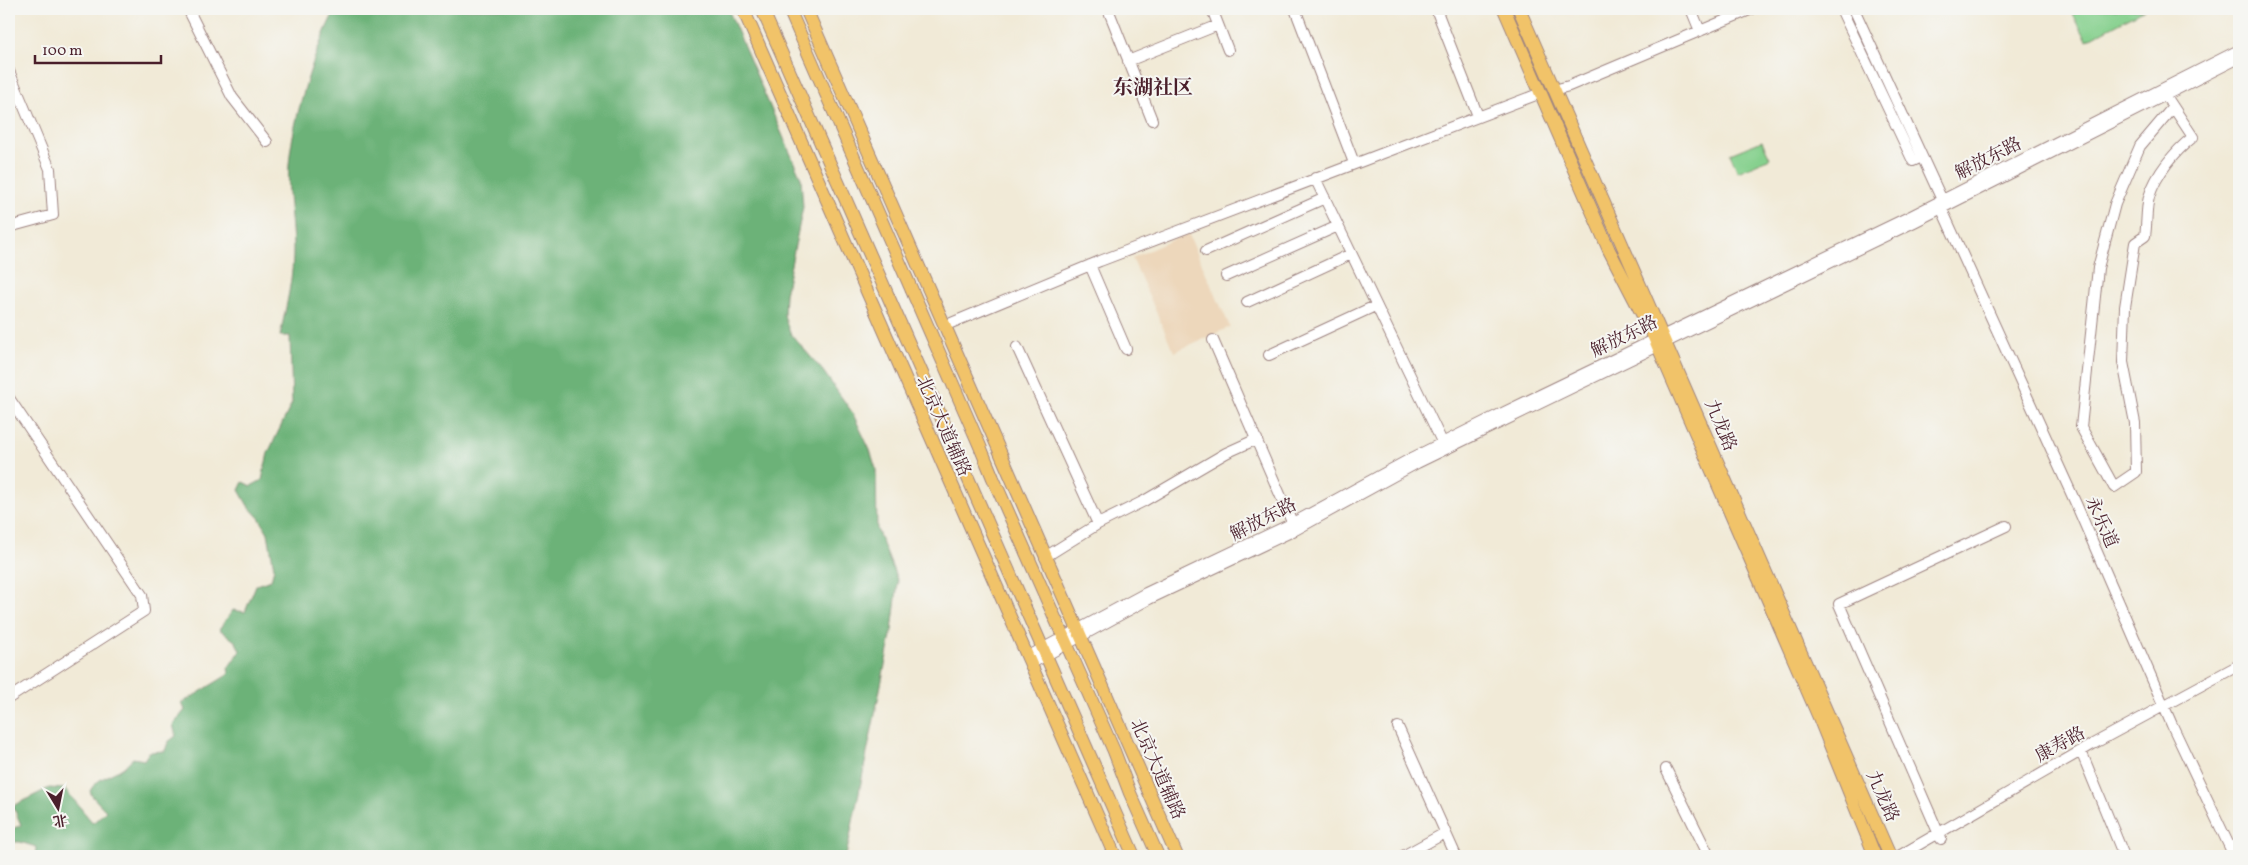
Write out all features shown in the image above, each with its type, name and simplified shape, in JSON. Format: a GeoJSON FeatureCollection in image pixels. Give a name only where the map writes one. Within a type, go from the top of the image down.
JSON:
{"type":"FeatureCollection","features":[{"type":"Feature","properties":{"kind":"main road","name":"北京大道辅路"},"geometry":{"type":"LineString","coordinates":[[743,9],[1115,856]]}},
{"type":"Feature","properties":{"kind":"main road"},"geometry":{"type":"LineString","coordinates":[[762,9],[1134,856]]}},
{"type":"Feature","properties":{"kind":"main road"},"geometry":{"type":"LineString","coordinates":[[789,9],[1114,751],[1158,856]]}},
{"type":"Feature","properties":{"kind":"main road","name":"北京大道辅路"},"geometry":{"type":"LineString","coordinates":[[806,9],[1177,856]]}},
{"type":"Feature","properties":{"kind":"main road","name":"九龙路"},"geometry":{"type":"LineString","coordinates":[[1504,9],[1610,250],[1660,341],[1890,856]]}},
{"type":"Feature","properties":{"kind":"main road","name":"九龙路"},"geometry":{"type":"LineString","coordinates":[[1518,9],[1818,715],[1875,856]]}},
{"type":"Feature","properties":{"kind":"street"},"geometry":{"type":"LineString","coordinates":[[188,9],[232,96],[267,142]]}},
{"type":"Feature","properties":{"kind":"street"},"geometry":{"type":"LineString","coordinates":[[1108,9],[1152,120]]}},
{"type":"Feature","properties":{"kind":"street"},"geometry":{"type":"LineString","coordinates":[[1212,9],[1228,50]]}},
{"type":"Feature","properties":{"kind":"street"},"geometry":{"type":"LineString","coordinates":[[1295,9],[1354,164]]}},
{"type":"Feature","properties":{"kind":"street"},"geometry":{"type":"LineString","coordinates":[[1436,9],[1478,116]]}},
{"type":"Feature","properties":{"kind":"street"},"geometry":{"type":"LineString","coordinates":[[1692,9],[1700,31]]}},
{"type":"Feature","properties":{"kind":"street"},"geometry":{"type":"LineString","coordinates":[[1554,90],[1569,86],[1752,9]]}},
{"type":"Feature","properties":{"kind":"street"},"geometry":{"type":"LineString","coordinates":[[1841,9],[1913,160],[1922,157]]}},
{"type":"Feature","properties":{"kind":"street","name":"永乐道"},"geometry":{"type":"LineString","coordinates":[[1854,9],[1922,157],[1938,205],[2081,515],[2163,710],[2228,856]]}},
{"type":"Feature","properties":{"kind":"street"},"geometry":{"type":"LineString","coordinates":[[1128,61],[1218,25]]}},
{"type":"Feature","properties":{"kind":"street","name":"解放东路"},"geometry":{"type":"LineString","coordinates":[[2164,92],[2239,50]]}},
{"type":"Feature","properties":{"kind":"street","name":"解放东路"},"geometry":{"type":"LineString","coordinates":[[1028,660],[1294,526],[1444,446],[1938,205],[2164,92],[2239,58]]}},
{"type":"Feature","properties":{"kind":"street"},"geometry":{"type":"LineString","coordinates":[[9,71],[50,169],[53,214],[9,227]]}},
{"type":"Feature","properties":{"kind":"street"},"geometry":{"type":"LineString","coordinates":[[2164,92],[2193,136],[2180,146],[2161,172],[2149,197],[2145,236],[2135,243],[2125,307],[2124,362],[2135,423],[2136,472],[2114,487],[2081,427],[2098,268],[2115,204],[2140,146],[2173,107]]}},
{"type":"Feature","properties":{"kind":"street"},"geometry":{"type":"LineString","coordinates":[[944,326],[1090,265],[1541,93]]}},
{"type":"Feature","properties":{"kind":"street"},"geometry":{"type":"LineString","coordinates":[[1315,178],[1444,446]]}},
{"type":"Feature","properties":{"kind":"street"},"geometry":{"type":"LineString","coordinates":[[1206,251],[1325,198]]}},
{"type":"Feature","properties":{"kind":"street"},"geometry":{"type":"LineString","coordinates":[[1226,276],[1338,226]]}},
{"type":"Feature","properties":{"kind":"street"},"geometry":{"type":"LineString","coordinates":[[1247,302],[1351,254]]}},
{"type":"Feature","properties":{"kind":"street"},"geometry":{"type":"LineString","coordinates":[[1090,265],[1126,349]]}},
{"type":"Feature","properties":{"kind":"street"},"geometry":{"type":"LineString","coordinates":[[1269,355],[1375,306]]}},
{"type":"Feature","properties":{"kind":"street"},"geometry":{"type":"LineString","coordinates":[[1213,340],[1294,526]]}},
{"type":"Feature","properties":{"kind":"street"},"geometry":{"type":"LineString","coordinates":[[1017,347],[1098,524]]}},
{"type":"Feature","properties":{"kind":"street"},"geometry":{"type":"LineString","coordinates":[[9,398],[142,595],[144,611],[9,698]]}},
{"type":"Feature","properties":{"kind":"street"},"geometry":{"type":"LineString","coordinates":[[1045,557],[1098,524],[1152,497],[1226,453],[1257,439]]}},
{"type":"Feature","properties":{"kind":"street"},"geometry":{"type":"LineString","coordinates":[[1940,836],[1839,604],[2006,526]]}},
{"type":"Feature","properties":{"kind":"street","name":"康寿路"},"geometry":{"type":"LineString","coordinates":[[2163,710],[2239,665]]}},
{"type":"Feature","properties":{"kind":"street","name":"康寿路"},"geometry":{"type":"LineString","coordinates":[[1910,856],[1940,836],[2081,754],[2239,670]]}},
{"type":"Feature","properties":{"kind":"street","name":"永乐道"},"geometry":{"type":"LineString","coordinates":[[2163,710],[2234,856]]}},
{"type":"Feature","properties":{"kind":"street"},"geometry":{"type":"LineString","coordinates":[[1398,727],[1456,856]]}},
{"type":"Feature","properties":{"kind":"street"},"geometry":{"type":"LineString","coordinates":[[2081,754],[2124,856]]}},
{"type":"Feature","properties":{"kind":"street"},"geometry":{"type":"LineString","coordinates":[[1666,769],[1709,856]]}},
{"type":"Feature","properties":{"kind":"street"},"geometry":{"type":"LineString","coordinates":[[1403,856],[1445,833]]}},
{"type":"Feature","properties":{"kind":"street","name":"康寿路"},"geometry":{"type":"LineString","coordinates":[[1899,856],[1940,836]]}},
{"type":"Feature","properties":{"kind":"shaded area"},"geometry":{"type":"Polygon","coordinates":[[[1188,233],[1230,327],[1174,352],[1132,258],[1188,233]]]}},
{"type":"Feature","properties":{"kind":"green space"},"geometry":{"type":"Polygon","coordinates":[[[336,9],[728,9],[801,178],[803,207],[785,294],[784,315],[790,333],[823,371],[852,412],[870,450],[876,469],[877,529],[898,582],[892,631],[846,856],[35,856],[36,847],[13,842],[12,829],[21,825],[13,806],[49,788],[65,789],[93,823],[106,811],[92,796],[90,791],[96,783],[122,768],[133,758],[144,760],[149,752],[165,751],[168,742],[176,736],[173,725],[185,710],[182,703],[229,674],[228,668],[240,651],[236,642],[219,629],[233,610],[245,612],[256,585],[271,580],[274,568],[268,533],[239,490],[243,482],[251,486],[262,480],[268,453],[292,403],[290,336],[280,336],[289,291],[293,257],[289,185],[291,147],[300,106],[313,63],[336,9]]]}},
{"type":"Feature","properties":{"kind":"green space"},"geometry":{"type":"Polygon","coordinates":[[[2070,9],[2145,9],[2087,40],[2070,9]]]}},
{"type":"Feature","properties":{"kind":"green space"},"geometry":{"type":"Polygon","coordinates":[[[1762,141],[1770,158],[1738,172],[1730,154],[1762,141]]]}},
{"type":"Feature","properties":{"kind":"district","name":"东湖社区"},"geometry":{"type":"Point","coordinates":[1153,87]}}]}
